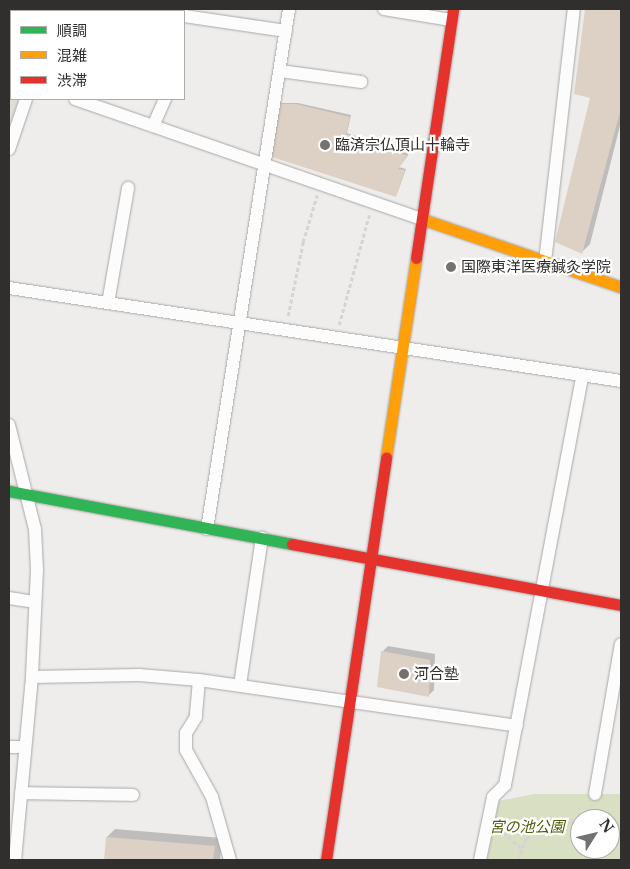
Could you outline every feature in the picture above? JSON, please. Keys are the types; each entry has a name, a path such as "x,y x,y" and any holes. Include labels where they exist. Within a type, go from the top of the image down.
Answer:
{"street":[{"path":"207,529 289,9"},
{"path":"326,860 452,14 384,9"},
{"path":"545,262 574,9"},
{"path":"185,16 286,31"},
{"path":"280,71 361,82"},
{"path":"9,148 26,100"},
{"path":"78,100 265,163 372,203 621,288"},
{"path":"153,126 165,100"},
{"path":"108,303 128,188"},
{"path":"9,288 621,381"},
{"path":"480,860 486,823 493,797 505,785 582,376"},
{"path":"9,425 35,529 37,570 34,602 32,677 21,794 13,823 14,860"},
{"path":"9,491 371,560 621,605"},
{"path":"240,685 262,538"},
{"path":"9,598 34,602"},
{"path":"595,794 621,644"},
{"path":"32,677 139,675 199,680 517,726"},
{"path":"199,680 196,718 186,733 186,750 212,797 230,860"},
{"path":"9,747 25,747"},
{"path":"21,794 133,795"}],"path":[{"path":"285,330 302,242 320,184"},
{"path":"335,338 372,203"},
{"path":"486,823 501,829 521,849"},
{"path":"518,860 526,838 544,825 570,824"}],"shaded area":[{"path":"9,89 10,100 19,100 9,127"}],"green space":[{"name":"宮の池公園","path":"534,794 621,794 621,860 487,860 499,801"}],"building":[{"path":"585,9 621,9 621,108 582,254 555,242 590,98 574,94"},
{"name":"臨済宗仏頂山十輪寺","path":"277,104 296,104 350,117 346,134 408,156 398,169 405,170 396,197 272,157"},
{"name":"河合塾","path":"381,651 430,660 429,697 377,687"},
{"path":"106,837 215,846 213,860 104,860"}],"traffic: fast":[{"path":"9,491 292,544"}],"traffic: slow":[{"path":"422,219 621,287"},
{"path":"386,457 416,258"}],"traffic: jam":[{"path":"416,258 453,9"},
{"path":"326,860 386,457"},
{"path":"292,544 621,605"}],"place":[{"name":"臨済宗仏頂山十輪寺","path":"325,145"},
{"name":"国際東洋医療鍼灸学院","path":"451,267"},
{"name":"河合塾","path":"404,674"}]}
